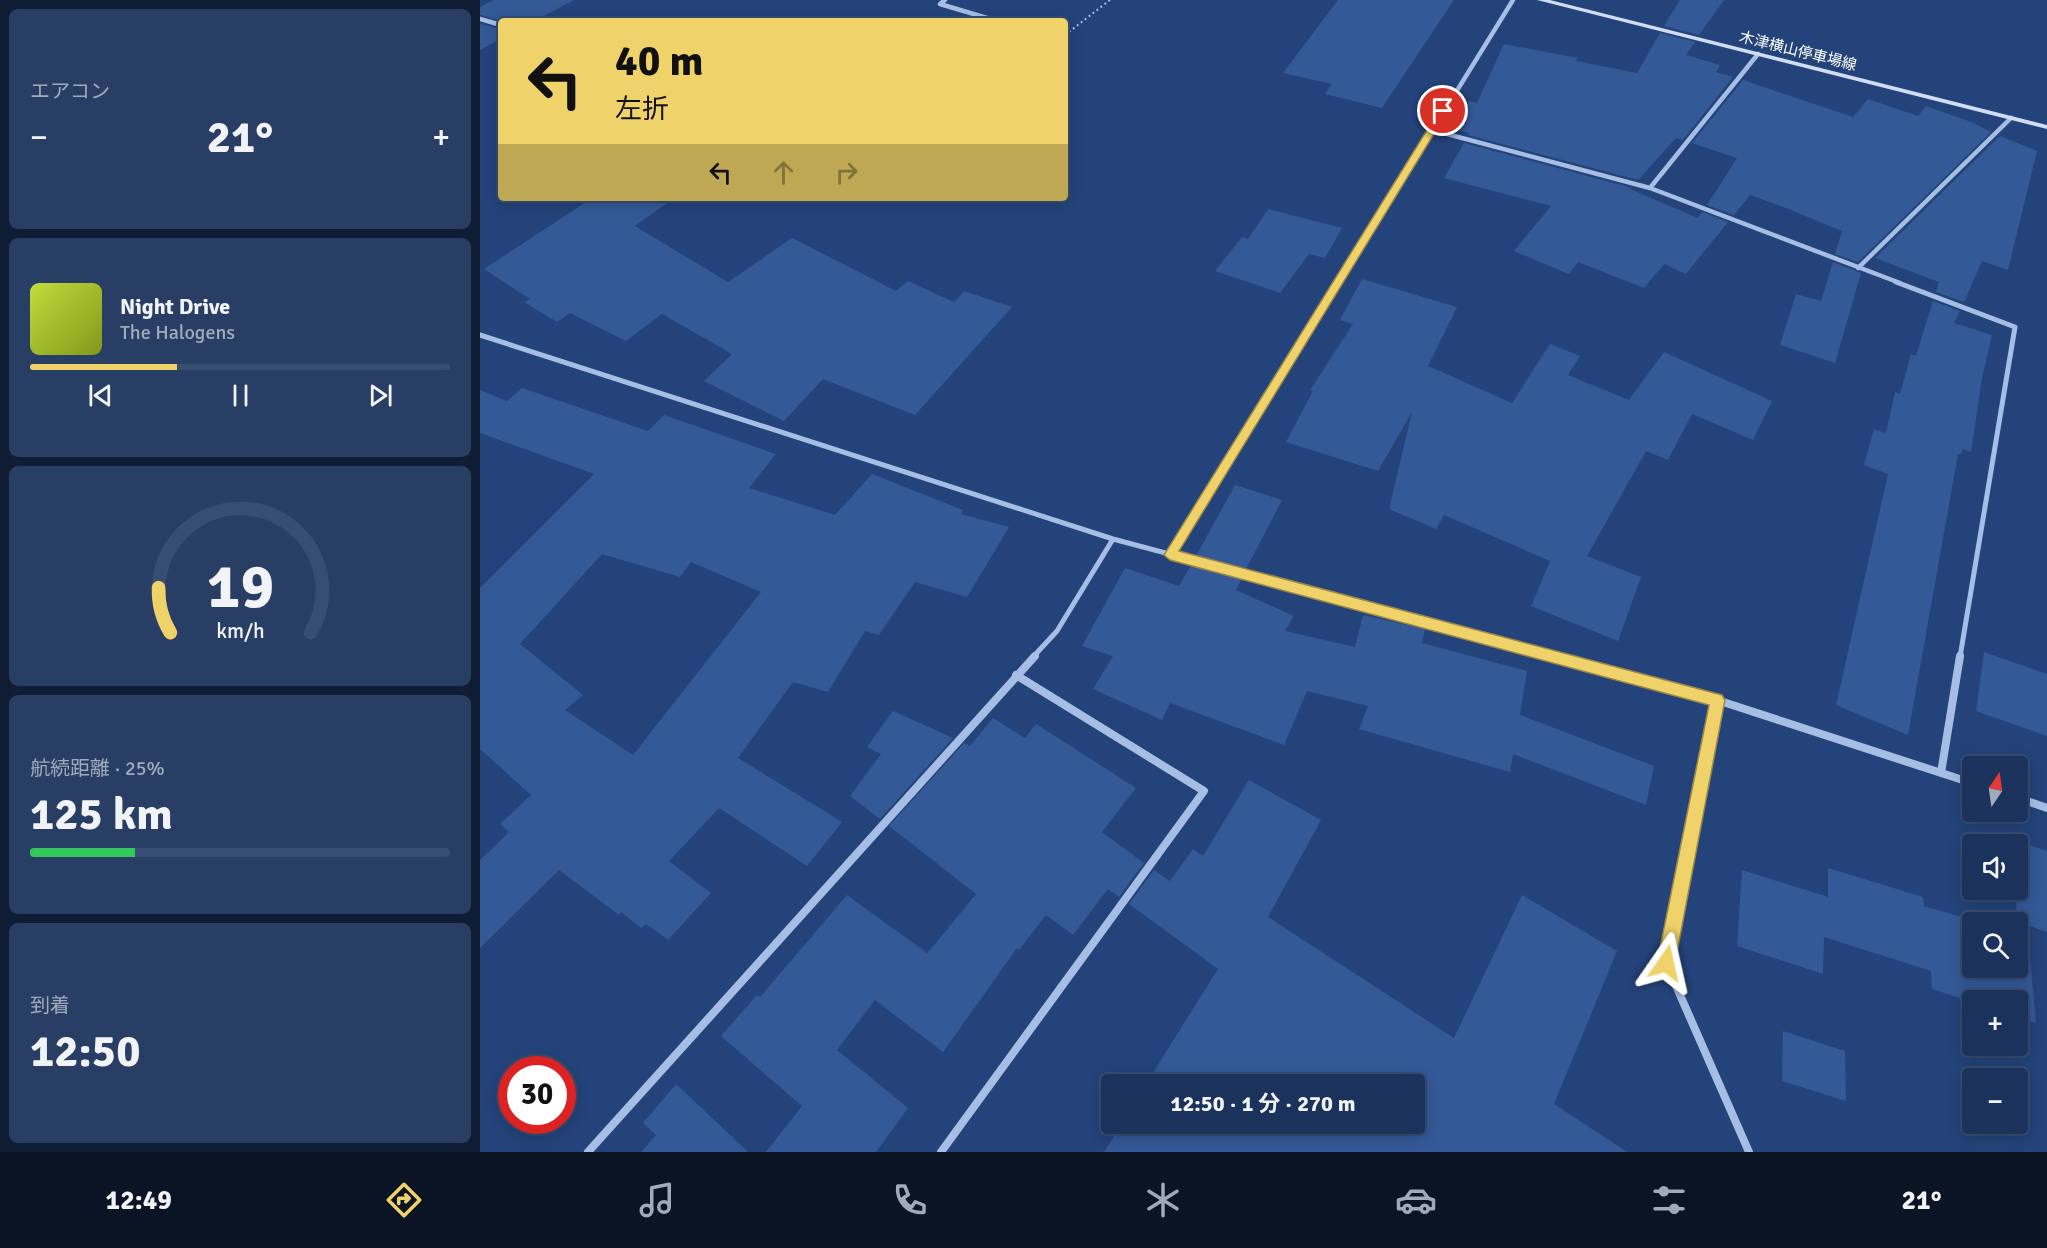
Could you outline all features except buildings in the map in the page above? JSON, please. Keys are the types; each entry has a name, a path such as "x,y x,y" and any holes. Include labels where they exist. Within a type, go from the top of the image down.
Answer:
{"main road":[{"name":"木津横山停車場線","path":"1542,0 2047,127"}],"street":[{"path":"945,0 940,4 987,18"},
{"path":"1170,555 1513,0"},
{"path":"480,19 498,24"},
{"path":"1650,188 1758,54"},
{"path":"1858,268 2011,118"},
{"path":"1432,130 1650,188 2015,327 1941,773"},
{"path":"480,335 1113,539 1717,700 1962,780"},
{"path":"588,1152 1057,631 1113,539"},
{"path":"941,1152 1204,791 1016,675"},
{"path":"1717,700 1666,963 1749,1152"},
{"path":"2028,801 2047,808"}],"path":[{"path":"1068,33 1110,0"}],"route":[{"path":"1443,111 1170,555 1717,700 1666,963"}]}
